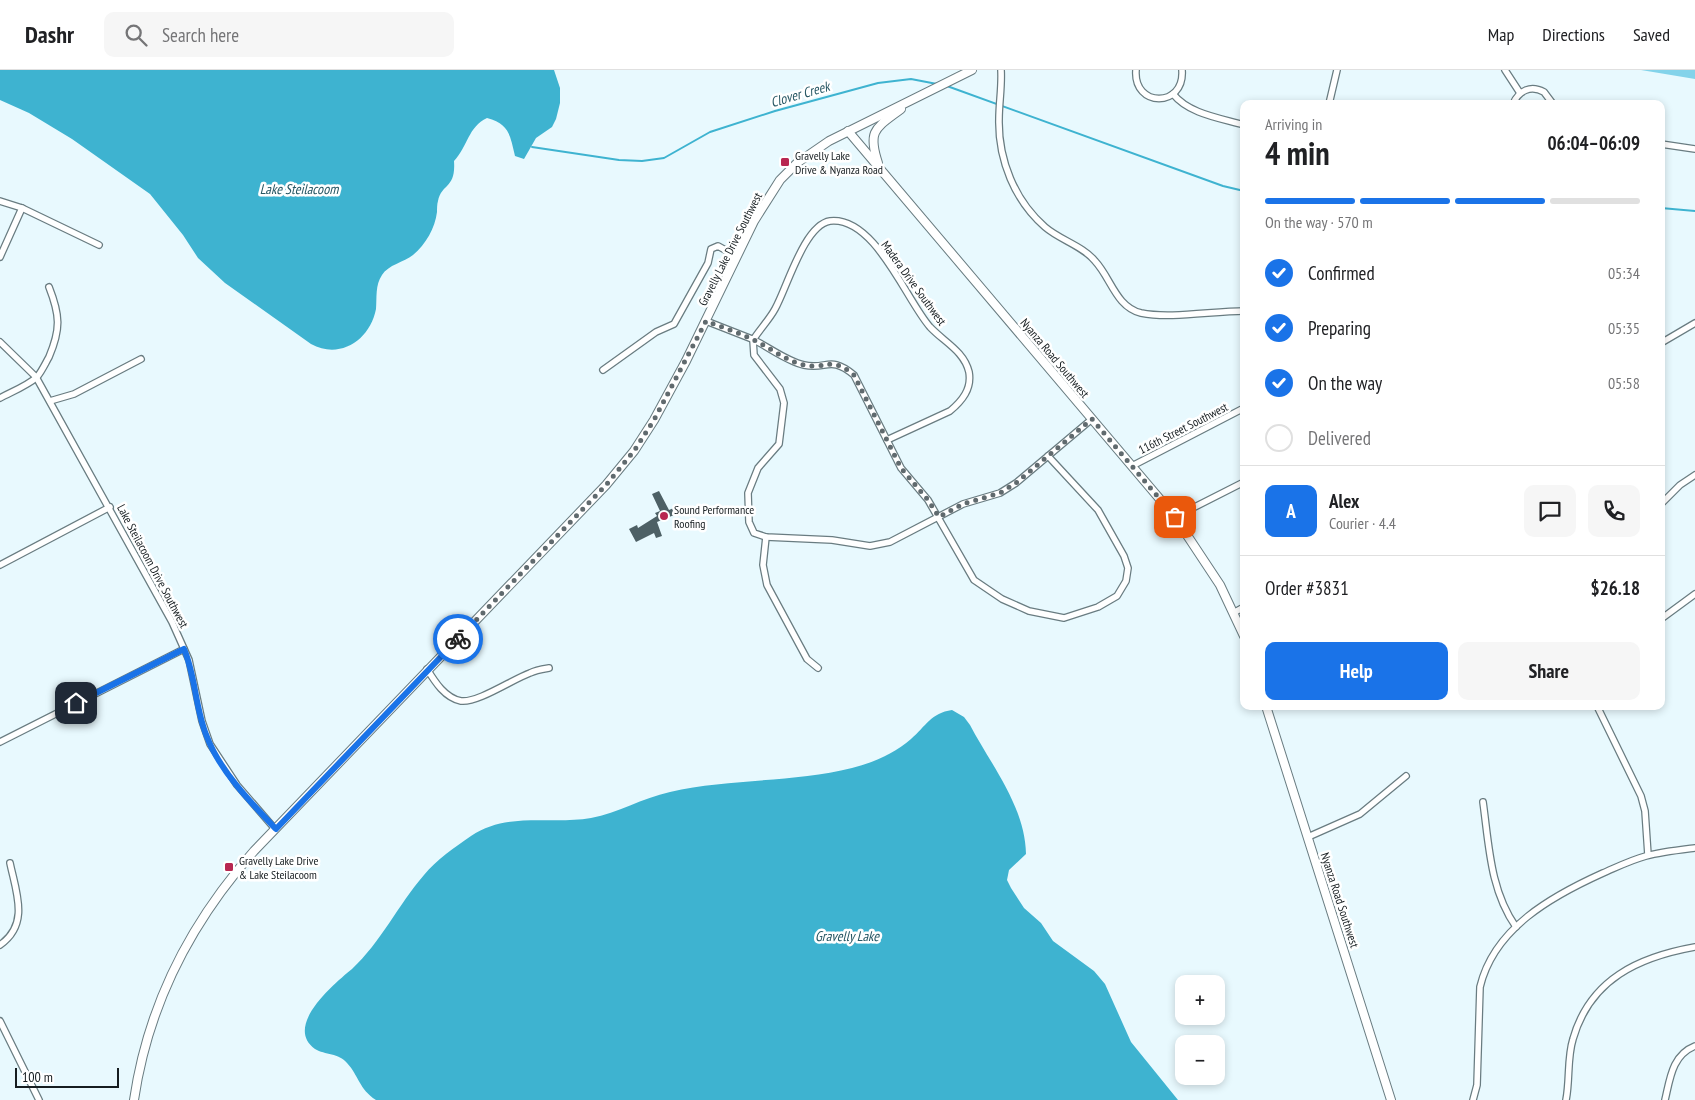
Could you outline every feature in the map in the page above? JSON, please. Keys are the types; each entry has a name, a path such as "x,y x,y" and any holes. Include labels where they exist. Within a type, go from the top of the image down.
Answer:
{"main road":[{"name":"Gravelly Lake Drive Southwest","path":"134,1100 149,1033 165,987 182,951 208,909 232,876 427,669 606,485 634,451 654,420 706,321 758,214 780,180 813,151 848,131 972,70"},
{"path":"880,169 874,150 873,132 880,123 916,97"},
{"name":"Nyanza Road Southwest","path":"848,131 1175,517 1209,566 1240,626"},
{"name":"Nyanza Road Southwest","path":"1267,710 1391,1100"}],"street":[{"path":"1001,70 999,117 1006,164 1025,207 1058,238 1094,259 1120,300 1131,310 1150,314 1240,311"},
{"path":"1136,70 1138,85 1148,96 1163,99 1173,94 1180,85 1182,70"},
{"path":"1330,100 1337,70"},
{"path":"1505,70 1520,93"},
{"path":"1516,100 1520,93 1526,89 1539,89 1549,96 1551,100"},
{"path":"1173,94 1181,103 1192,109 1240,124"},
{"path":"1665,145 1695,149"},
{"path":"0,201 22,208 99,245"},
{"path":"0,258 22,208"},
{"name":"Madera Drive Southwest","path":"753,340 775,309 809,236 820,225 827,222 842,222 853,227 871,242 891,266 924,319 961,356 969,374 967,391 959,404 950,411 887,440"},
{"path":"603,370 656,332 674,324 708,264 711,250 718,246 736,256"},
{"path":"0,398 36,377 44,367 58,331 58,314 49,286"},
{"path":"706,321 753,340 801,364 812,366 833,363 846,367 854,375 904,473 928,500 974,580 1002,599 1029,611 1059,618 1078,615 1107,602 1120,592 1125,584 1128,573 1124,556 1102,516 1048,456"},
{"path":"1665,341 1695,323"},
{"path":"753,340 754,355 780,389 784,404 779,444 758,468 748,493 751,529 758,535 766,537 881,545 963,504 1000,493 1092,419"},
{"name":"Lake Steilacoom Drive Southwest","path":"0,342 36,377 62,426 110,507 189,660 202,721 210,744 237,785 276,829"},
{"path":"50,401 74,394 141,359"},
{"name":"116th Street Southwest","path":"1132,466 1240,410"},
{"path":"1665,500 1680,485 1695,475"},
{"path":"1175,517 1240,484"},
{"path":"0,565 110,507"},
{"path":"766,537 763,565 767,585 807,659 818,668"},
{"path":"1665,616 1695,594"},
{"path":"1234,612 1240,609"},
{"path":"0,742 184,649"},
{"path":"427,669 445,692 462,701 476,698 531,672 549,668"},
{"path":"1599,710 1641,796 1645,812 1648,855"},
{"path":"1308,837 1360,814 1406,776"},
{"path":"1483,802 1492,873 1504,908 1516,927"},
{"path":"1474,1100 1477,1085 1478,999 1483,973 1496,950 1516,927 1562,893 1631,861 1648,855 1695,848"},
{"path":"0,944 13,933 19,920 10,862"},
{"path":"1566,1100 1573,1038 1586,1010 1598,992 1614,976 1642,961 1670,952 1695,947"},
{"path":"0,1021 39,1100"},
{"path":"1665,1100 1674,1064 1681,1055 1695,1046"}],"shaded area":[{"path":"1641,70 1695,70 1695,79"}],"water":[{"name":"Lake Steilacoom","path":"0,70 554,70 560,88 560,103 552,127 536,138 524,159 515,156 512,142 505,127 487,118 476,126 454,161 453,177 440,195 434,224 426,241 413,255 392,266 382,275 377,287 376,309 373,320 367,330 352,344 333,350 311,344 225,283 198,258 183,235 150,194 72,139 29,113 0,100"},
{"name":"Gravelly Lake","path":"952,710 964,717 970,725 1006,786 1020,819 1026,854 1009,870 1007,880 1011,888 1024,908 1041,923 1053,941 1094,971 1105,984 1131,1042 1178,1100 376,1100 366,1091 344,1060 315,1049 307,1040 305,1029 308,1017 324,994 352,969 372,947 434,864 471,836 485,828 514,821 591,818 611,813 670,792 715,784 830,773 852,768 891,753 911,739 934,717"}],"building":[{"name":"Sound Performance Roofing","path":"659,491 669,510 676,507 679,513 657,522 662,536 656,538 654,533 636,542 629,529 637,525 638,528 657,516 655,513 660,511 652,494"}],"waterway":[{"name":"Clover Creek","path":"532,147 619,160 642,161 664,158 710,132 775,111 878,83 911,79 937,84"},
{"name":"Clover Creek","path":"947,86 1223,186 1240,190"},
{"name":"Clover Creek","path":"1665,208 1695,211"}],"way so far":[{"path":"458,639 606,485 634,451 654,420 706,321 753,340 806,366 833,363 846,367 860,385 904,473 928,500 939,517 963,504 991,497 1016,483 1092,419 1175,517"}],"place":[{"name":"Gravelly Lake Drive & Nyanza Road","path":"785,162"},
{"name":"Sound Performance Roofing","path":"664,516"},
{"name":"Gravelly Lake Drive & Lake Steilacoom","path":"229,867"}],"route":[{"path":"76,703 184,649 189,660 202,721 210,744 237,785 276,829 458,639"}]}
